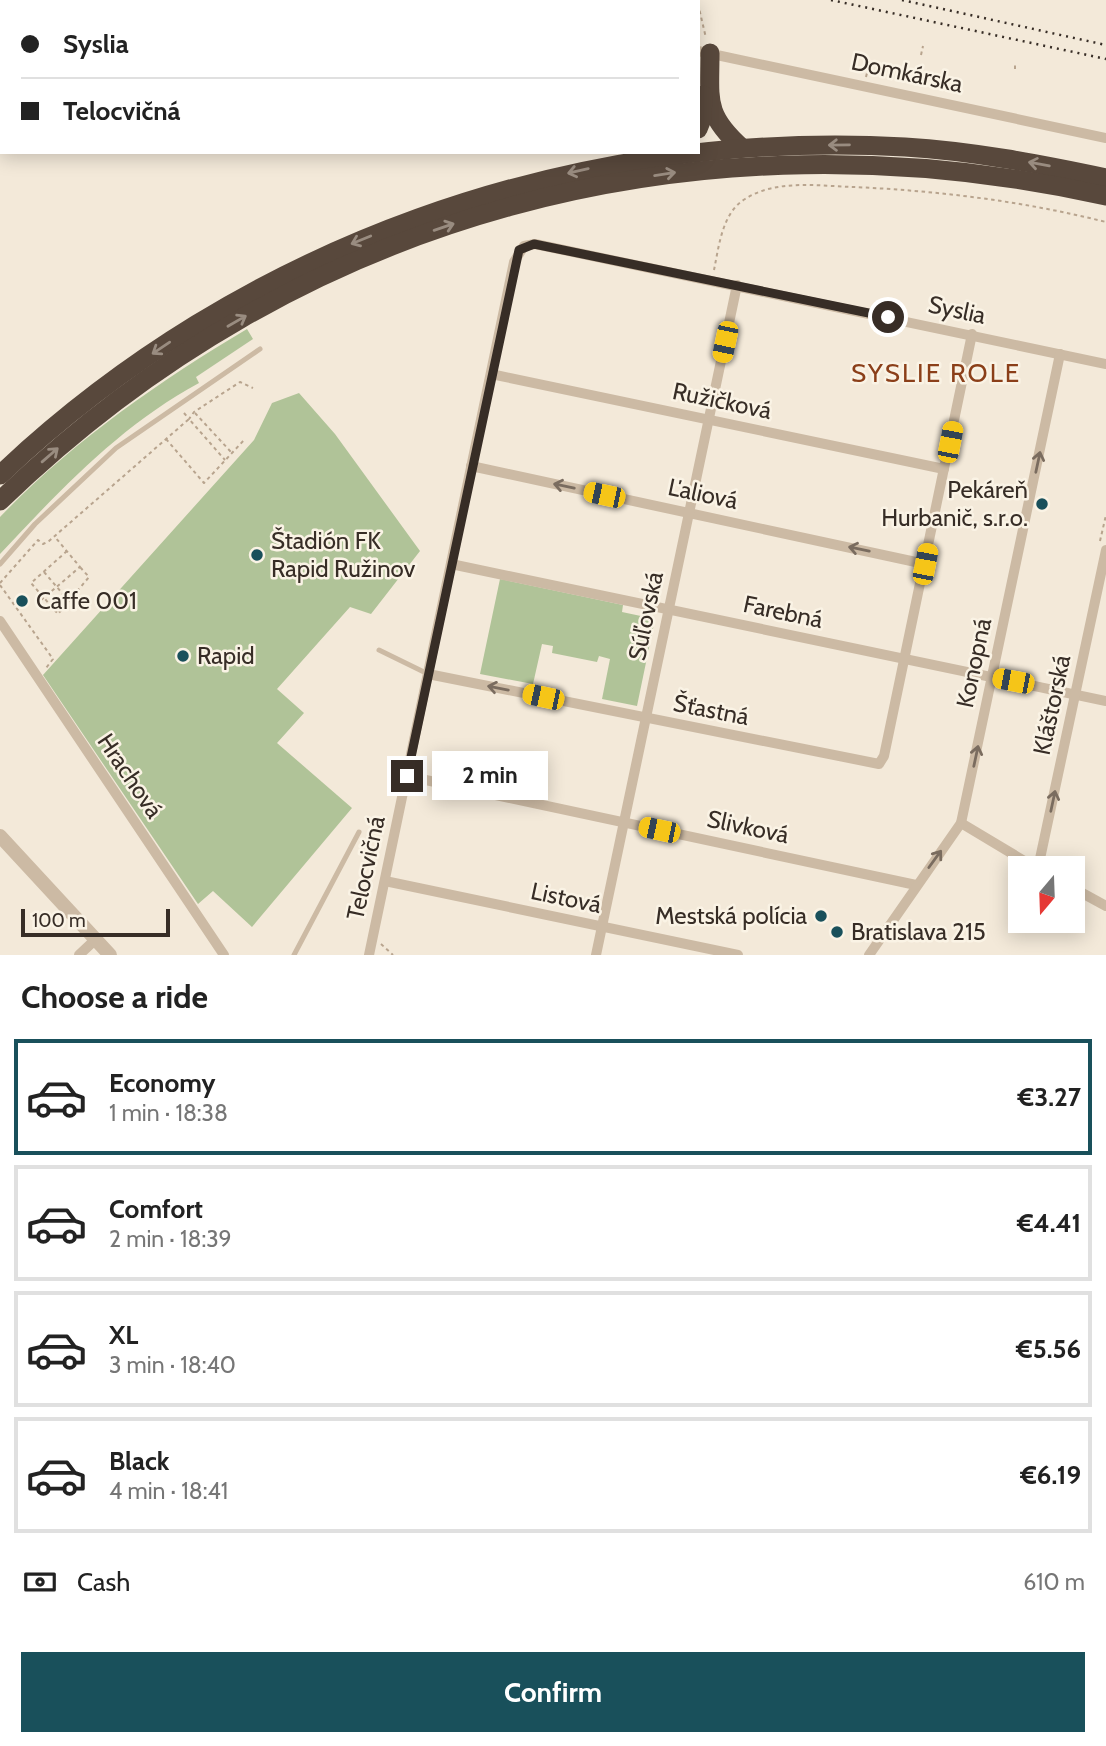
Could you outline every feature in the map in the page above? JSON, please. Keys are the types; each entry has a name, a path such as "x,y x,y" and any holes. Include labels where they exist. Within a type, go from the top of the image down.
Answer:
{"highway":[{"path":"700,120 705,52"},
{"path":"705,52 710,104 714,117 742,148"},
{"path":"700,152 851,145 907,147 1007,159 1106,178"},
{"path":"0,475 61,420 167,343 237,301 340,248 483,196 582,170 675,154"},
{"path":"0,501 74,434 120,398 233,323 286,293 396,244 535,200 677,172 797,163 946,168 1005,176 1106,196"}],"street":[{"name":"Domkárska","path":"705,52 1106,138"},
{"name":"Syslia","path":"516,256 524,246 534,244 1106,364"},
{"name":"Telocvičná","path":"370,955 516,256"},
{"name":"Súľovská","path":"596,955 624,822 641,717 669,610 737,285"},
{"path":"905,659 972,334"},
{"name":"Konopná","path":"869,955 961,823 1060,354"},
{"name":"Ružičková","path":"491,374 944,469"},
{"name":"Ľaliová","path":"471,466 925,564"},
{"name":"Kláštorská","path":"1040,856 1075,694 1103,545"},
{"name":"Farebná","path":"451,564 1106,701"},
{"name":"Hrachová","path":"0,621 224,955"},
{"name":"Šťastná","path":"428,674 879,764 884,757 905,659"},
{"name":"Slivková","path":"407,776 916,885"},
{"path":"961,823 1017,856"},
{"path":"0,836 110,955"},
{"name":"Listová","path":"385,881 738,955"},
{"path":"1085,895 1106,906"},
{"path":"79,955 96,939"}],"lane":[{"path":"0,564 35,524 116,447 260,349"},
{"path":"379,650 428,674"},
{"path":"294,955 359,832"}],"path":[{"path":"700,21 705,52"},
{"path":"921,55 923,46"},
{"path":"866,80 870,61"},
{"path":"711,280 721,235 734,207 745,198 775,186 922,190 973,196 1106,222"},
{"path":"39,677 53,659 0,584 38,540 43,544 54,536 189,419 194,411 240,383 253,388"},
{"path":"194,411 232,453"},
{"path":"189,419 225,460"},
{"path":"165,439 204,483 245,439"},
{"path":"1103,545 1106,515"},
{"path":"54,536 67,551 80,567 89,577 58,614 31,583 67,551"},
{"path":"43,599 80,567"},
{"path":"44,572 69,601"},
{"path":"23,616 27,613"},
{"path":"380,943 393,955"}],"green space":[{"path":"247,329 253,339 196,377 199,383 143,418 93,460 0,554 0,517 56,463 149,392"},
{"name":"Rapid","path":"299,393 335,434 420,551 371,614 350,607 277,689 304,713 277,743 352,808 252,927 213,891 198,904 43,675 254,440 272,403"},
{"path":"500,579 623,605 622,612 655,619 637,706 602,699 610,659 599,656 597,662 552,653 553,646 542,644 533,684 480,674"}],"railway":[{"path":"831,0 1106,59"},
{"path":"902,0 1106,45"}],"place":[{"name":"Pekáreň Hurbanič, s.r.o.","path":"1042,504"},
{"name":"Štadión FK Rapid Ružinov","path":"257,555"},
{"name":"Caffe 001","path":"22,601"},
{"name":"Rapid","path":"183,656"},
{"name":"Mestská polícia","path":"821,916"},
{"name":"Bratislava 215","path":"837,932"}],"district":[{"name":"SYSLIE ROLE","path":"936,373"}],"route":[{"path":"407,776 514,262 519,250 534,244 888,317"}]}
